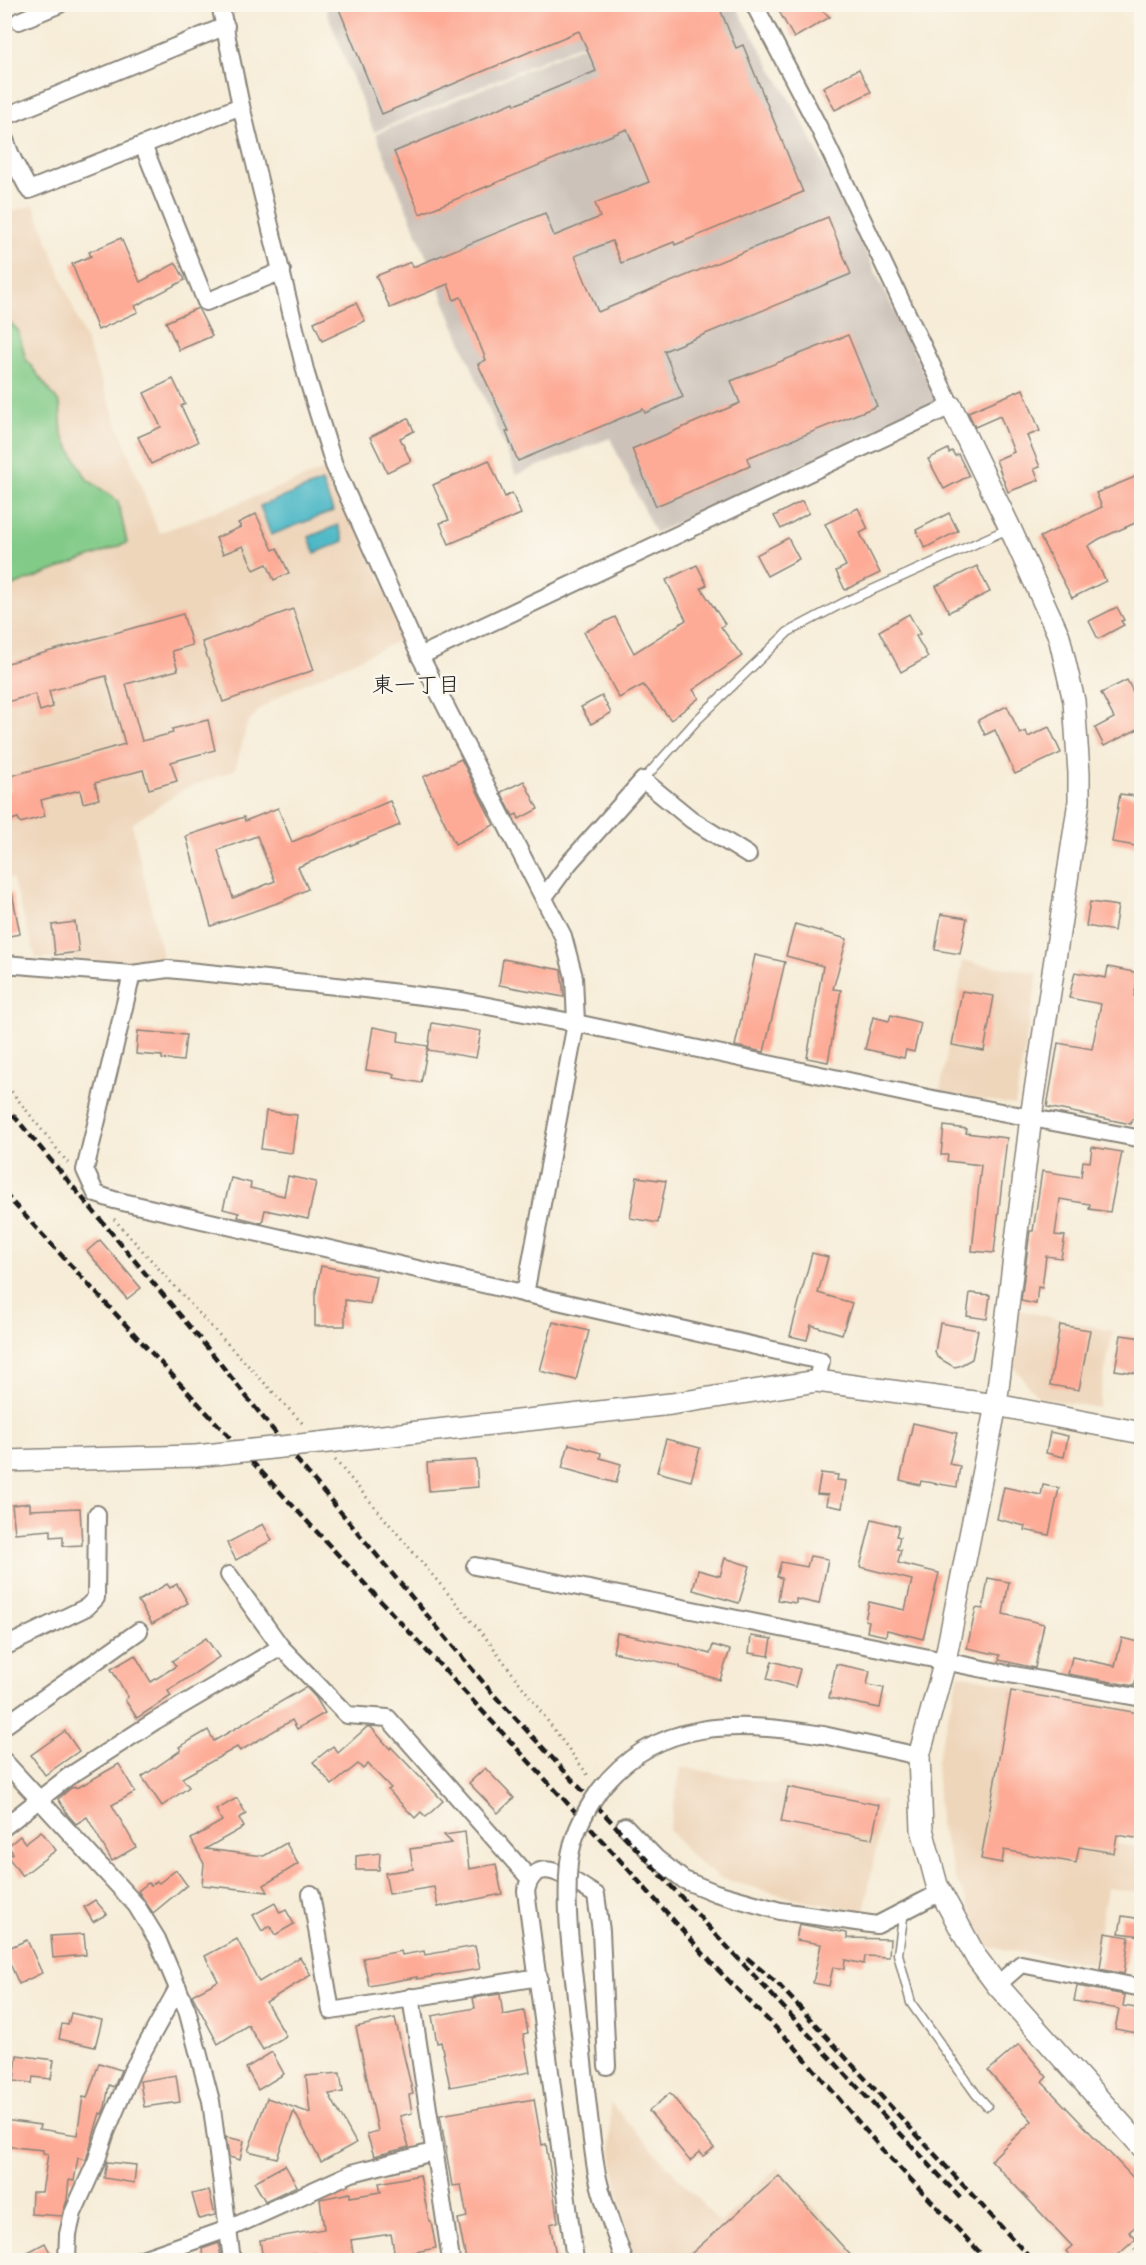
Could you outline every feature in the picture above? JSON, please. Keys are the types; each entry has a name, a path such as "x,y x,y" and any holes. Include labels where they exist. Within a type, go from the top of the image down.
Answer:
{"street":[{"path":"19,21 60,4"},
{"path":"220,4 241,106 306,374 334,465 420,656 563,936 574,977 576,1023 525,1294"},
{"path":"754,4 818,126 1010,528 1059,636 1074,701 1079,761 1079,801 1031,1117 996,1405 945,1661 919,1756 922,1828 937,1885 976,1958 996,1985 1142,2147"},
{"path":"4,117 226,26"},
{"path":"4,137 8,159 29,190 241,106"},
{"path":"143,145 206,302 282,271"},
{"path":"420,656 951,406"},
{"path":"544,897 569,863 643,780 692,820 748,855"},
{"path":"4,964 132,974 168,969 366,988 462,1001 933,1099 1142,1139"},
{"path":"132,974 85,1170 96,1194 114,1200 821,1361 818,1381"},
{"path":"4,1461 196,1456 670,1404 818,1381 996,1405 1142,1433"},
{"path":"4,1647 87,1606 96,1598 97,1514"},
{"path":"475,1566 945,1661 1142,1698"},
{"path":"229,1575 282,1647 346,1715 388,1718 529,1878"},
{"path":"4,1726 139,1631"},
{"path":"4,1827 68,1777 155,1721 282,1647"},
{"path":"624,2260 596,2172 569,1936 569,1860 586,1812 611,1775 651,1745 678,1734 712,1728 778,1727 919,1756"},
{"path":"4,1761 136,1905 157,1939 187,2010 211,2102 232,2260"},
{"path":"626,1826 656,1858 684,1880 716,1893 780,1911 877,1925 941,1892"},
{"path":"575,2260 526,1891 529,1878 539,1870 550,1869 596,1895 601,1931 607,2066"},
{"path":"311,1894 331,2011 539,1977"},
{"path":"996,1985 1021,1964 1142,1988"},
{"path":"67,2260 68,2234 73,2213 96,2162 106,2132 132,2072 178,1988"},
{"path":"411,1997 451,2260"},
{"path":"139,2260 228,2229 352,2173 433,2152"}],"lane":[{"path":"643,780 697,720 788,632 843,603 1010,528"},
{"path":"904,1911 898,1954 911,2002 976,2094 987,2106"}],"path":[{"path":"1130,2244 1142,2257"}],"shaded area":[{"path":"224,4 258,5 226,17"},
{"path":"324,5 672,5 374,132"},
{"path":"678,5 735,5 807,130 938,402 655,533 610,438 516,475 376,134"},
{"path":"34,205 159,533 330,468 407,637 286,692 260,709 247,725 235,770 182,790 132,824 164,964 36,958 12,878 5,879 4,214"},
{"path":"963,961 1038,973 1015,1105 940,1092"},
{"path":"1014,1309 1113,1331 1098,1408 1038,1397 1006,1358"},
{"path":"959,1674 1141,1711 1117,1844 1141,1848 1141,1893 1107,1888 1094,1964 988,1947 955,1877 940,1825 936,1764"},
{"path":"681,1767 778,1785 779,1782 885,1801 864,1912 800,1900 720,1878 693,1858 669,1830"},
{"path":"610,2103 720,2223 778,2167 859,2258 857,2260 634,2260 617,2187 611,2146"}],"green space":[{"path":"5,318 18,330 26,359 60,404 62,434 87,479 118,501 127,543 5,589"}],"water":[{"path":"322,482 333,511 271,535 260,506"},
{"path":"338,525 344,541 315,553 309,537"}],"building":[{"path":"337,4 718,4 736,48 743,45 803,192 675,245 674,242 621,263 612,241 575,256 598,312 828,217 851,274 664,351 683,397 645,413 643,409 518,461 506,432 509,431 478,364 486,360 461,297 454,300 448,284 390,308 376,276 411,262 413,267 545,213 554,236 600,217 595,203 649,182 627,129 420,214 394,152 596,71 579,31 382,114"},
{"path":"775,4 813,4 830,17 794,38"},
{"path":"859,69 871,92 835,110 823,87"},
{"path":"121,238 140,282 176,263 185,280 135,306 138,312 98,330 72,264 91,256 89,252"},
{"path":"356,303 365,321 322,341 314,322"},
{"path":"198,308 212,336 179,350 166,322"},
{"path":"848,335 877,406 747,458 750,466 656,506 632,449 740,403 731,381"},
{"path":"173,379 185,404 181,406 198,442 151,464 138,437 161,427 144,393"},
{"path":"1023,389 1040,431 1027,436 1040,467 1034,469 1039,480 1008,492 996,460 1014,452 1000,416 975,427 968,412"},
{"path":"408,418 414,431 400,438 411,461 387,472 370,437"},
{"path":"948,449 949,453 952,451 955,456 958,454 969,476 944,489 928,459"},
{"path":"489,460 505,497 512,493 521,514 449,544 440,523 449,520 433,485"},
{"path":"1142,474 1142,520 1088,546 1106,581 1072,598 1040,537 1102,507 1096,493"},
{"path":"802,501 809,513 781,529 774,516"},
{"path":"858,508 868,529 860,533 880,573 845,590 836,571 846,566 825,524"},
{"path":"949,513 958,531 925,548 916,530"},
{"path":"256,514 273,550 277,548 289,573 274,580 267,564 254,570 243,546 223,554 216,538 241,527 238,523"},
{"path":"788,538 799,559 767,576 756,555"},
{"path":"697,565 707,585 701,588 725,624 721,627 742,656 693,690 699,698 671,720 643,685 619,698 584,632 615,617 634,653 686,620 666,580"},
{"path":"977,566 990,592 949,612 936,586"},
{"path":"1117,607 1124,620 1121,621 1124,625 1098,639 1089,621"},
{"path":"293,609 314,670 223,702 202,642"},
{"path":"183,614 192,645 172,651 178,670 126,684 142,741 173,733 172,729 208,720 215,750 171,762 177,781 149,789 143,770 95,783 99,799 83,803 80,790 41,800 45,816 20,823 18,818 4,822 4,792 11,790 7,777 125,744 106,676 49,691 53,707 40,711 35,694 4,703 4,664"},
{"path":"909,614 920,634 916,636 928,657 901,672 879,631"},
{"path":"1127,680 1142,709 1142,727 1104,746 1095,728 1114,718 1101,693"},
{"path":"602,696 611,713 591,724 581,707"},
{"path":"1007,706 1020,734 1026,731 1028,737 1049,727 1061,753 1015,774 995,730 985,735 978,720"},
{"path":"461,759 494,825 455,844 423,777"},
{"path":"524,781 538,809 519,819 517,814 513,816 501,792"},
{"path":"1120,794 1142,797 1142,847 1112,842"},
{"path":"390,801 400,825 298,867 308,889 283,901 211,926 186,836 244,817 245,821 278,808 292,842","holes":["257,836 275,881 233,898 218,850"]},
{"path":"12,893 20,934 4,937 4,894"},
{"path":"1090,902 1118,906 1114,931 1086,926"},
{"path":"941,914 967,918 960,954 935,950"},
{"path":"75,922 79,952 55,955 52,925"},
{"path":"795,924 847,939 833,989 841,990 828,1062 807,1058 823,966 786,956"},
{"path":"755,955 785,962 764,1052 735,1046"},
{"path":"503,959 561,970 564,997 499,985"},
{"path":"1108,967 1139,973 1134,996 1142,997 1142,1121 1132,1119 1131,1124 1047,1107 1058,1043 1092,1049 1101,1004 1069,998 1075,972 1106,978"},
{"path":"962,991 994,996 984,1051 952,1045"},
{"path":"891,1015 921,1023 914,1052 906,1050 904,1058 865,1049 873,1017 889,1021"},
{"path":"432,1023 481,1031 476,1058 428,1050"},
{"path":"373,1027 399,1032 398,1041 428,1046 421,1083 394,1078 395,1074 366,1070"},
{"path":"138,1031 186,1035 183,1061 162,1059 162,1056 136,1054"},
{"path":"266,1111 297,1115 292,1153 261,1149"},
{"path":"944,1126 967,1129 966,1133 1007,1138 994,1253 972,1251 981,1165 947,1161 948,1155 941,1155"},
{"path":"1092,1147 1122,1152 1110,1212 1089,1209 1090,1204 1060,1199 1055,1235 1065,1236 1061,1258 1046,1256 1042,1288 1038,1287 1036,1304 1021,1301 1030,1231 1033,1231 1042,1171 1081,1177 1083,1161 1090,1162"},
{"path":"288,1176 316,1182 308,1219 265,1210 262,1223 238,1217 239,1213 223,1209 231,1178 251,1183 250,1188 284,1196"},
{"path":"637,1177 666,1181 658,1223 630,1218"},
{"path":"100,1240 141,1288 127,1299 87,1251"},
{"path":"812,1253 828,1257 818,1293 852,1303 842,1334 811,1325 807,1340 790,1336"},
{"path":"321,1266 376,1276 370,1304 345,1300 345,1326 315,1326 315,1296"},
{"path":"970,1293 990,1295 987,1319 967,1316"},
{"path":"553,1322 589,1331 576,1380 540,1371"},
{"path":"940,1323 978,1330 972,1359 954,1367 937,1357 935,1352"},
{"path":"1060,1325 1090,1330 1079,1390 1050,1385"},
{"path":"1121,1335 1142,1338 1142,1374 1115,1370"},
{"path":"913,1423 957,1433 949,1464 960,1466 957,1487 921,1481 920,1485 900,1480"},
{"path":"1050,1432 1068,1436 1064,1457 1046,1453"},
{"path":"666,1439 700,1448 691,1481 657,1472"},
{"path":"569,1444 601,1453 600,1458 621,1464 616,1483 562,1468"},
{"path":"476,1460 478,1487 429,1491 427,1463"},
{"path":"821,1473 838,1475 837,1480 846,1481 842,1508 826,1505 828,1495 817,1494"},
{"path":"1043,1485 1059,1488 1049,1535 1024,1530 1025,1526 997,1519 1004,1487 1041,1495"},
{"path":"30,1503 30,1510 80,1508 82,1545 63,1546 63,1536 51,1537 51,1530 15,1533 12,1505"},
{"path":"872,1519 899,1526 896,1536 900,1537 897,1549 901,1550 898,1563 939,1573 923,1639 887,1630 886,1636 867,1632 869,1621 865,1620 869,1602 905,1610 912,1580 860,1567"},
{"path":"263,1524 272,1540 236,1560 227,1543"},
{"path":"810,1556 828,1559 819,1604 796,1599 796,1603 778,1600 782,1578 777,1577 781,1562 807,1567"},
{"path":"725,1558 750,1566 739,1603 693,1590 698,1570 720,1576"},
{"path":"988,1578 1009,1582 1003,1614 1044,1624 1035,1668 999,1660 1000,1655 967,1648 976,1608 983,1609"},
{"path":"167,1584 170,1588 177,1584 188,1603 152,1624 138,1601"},
{"path":"617,1633 710,1654 713,1645 730,1650 720,1680 680,1668 680,1666 613,1652"},
{"path":"751,1636 772,1639 769,1656 749,1653"},
{"path":"206,1638 219,1657 168,1691 171,1696 137,1718 125,1700 128,1697 111,1669 135,1655 151,1682 176,1666 172,1661"},
{"path":"1122,1638 1142,1643 1142,1657 1134,1686 1068,1674 1072,1657 1115,1666"},
{"path":"772,1661 800,1669 795,1687 767,1679"},
{"path":"836,1664 870,1671 867,1685 884,1688 880,1708 829,1698"},
{"path":"306,1687 325,1713 297,1729 292,1720 240,1751 237,1747 182,1778 189,1787 162,1806 142,1777 181,1750 179,1747 208,1730 214,1741"},
{"path":"1011,1691 1139,1713 1137,1727 1142,1727 1142,1839 1117,1835 1114,1853 1079,1847 1076,1863 1004,1850 1002,1863 981,1859"},
{"path":"367,1727 371,1727 443,1801 426,1817 421,1812 415,1818 388,1790 391,1788 368,1764 363,1769 358,1764 332,1785 313,1762 333,1746 338,1753"},
{"path":"65,1731 79,1751 45,1775 31,1755"},
{"path":"119,1764 135,1792 112,1805 136,1847 112,1861 87,1817 76,1824 58,1799 71,1788 79,1787"},
{"path":"485,1768 514,1798 498,1813 469,1783"},
{"path":"788,1787 879,1805 872,1839 781,1822"},
{"path":"237,1798 246,1814 239,1818 244,1827 205,1849 264,1856 286,1843 298,1864 264,1885 268,1892 202,1885 204,1864 191,1839 222,1821 216,1810"},
{"path":"41,1831 56,1850 22,1876 8,1857 13,1853 8,1846 20,1836 25,1843"},
{"path":"465,1832 469,1869 496,1864 502,1894 438,1907 434,1887 389,1894 385,1873 413,1869 410,1849 452,1843 444,1835"},
{"path":"380,1853 379,1870 356,1870 356,1856"},
{"path":"176,1870 187,1885 153,1913 138,1891 148,1883 151,1886 157,1881 159,1883"},
{"path":"95,1900 107,1914 93,1922 84,1907"},
{"path":"275,1903 280,1913 286,1910 294,1924 275,1935 270,1926 262,1931 253,1915"},
{"path":"1122,1916 1142,1919 1142,1936 1119,1933"},
{"path":"799,1924 847,1933 847,1938 890,1939 889,1957 865,1956 864,1964 845,1960 844,1969 833,1967 829,1986 813,1983 821,1944 796,1940"},
{"path":"1105,1933 1129,1937 1124,1974 1100,1969"},
{"path":"84,1934 86,1955 53,1958 51,1936"},
{"path":"237,1939 259,1982 300,1957 311,1975 266,2002 286,2036 263,2050 248,2025 218,2044 192,1995 218,1981 205,1956"},
{"path":"27,1940 42,1973 19,1984 4,1950"},
{"path":"475,1946 480,1969 369,1986 363,1958 401,1951 402,1955 424,1951 425,1955"},
{"path":"1077,1986 1125,1995 1123,2006 1142,2009 1142,2034 1115,2029 1119,2009 1074,2001"},
{"path":"500,1994 503,2015 524,2011 528,2033 523,2034 530,2072 450,2087 441,2042 437,2043 432,2016 475,2008 473,1998"},
{"path":"71,2013 102,2020 95,2047 59,2039 62,2024 68,2025"},
{"path":"395,2018 413,2094 409,2095 412,2113 400,2116 409,2147 374,2156 367,2134 378,2131 356,2027"},
{"path":"1019,2044 1047,2077 1042,2082 1142,2187 1142,2221 1129,2232 1136,2239 1112,2260 1074,2260 1066,2251 1072,2246 991,2160 1032,2121 988,2071"},
{"path":"272,2052 284,2074 258,2090 246,2068"},
{"path":"17,2055 54,2060 51,2079 33,2077 32,2083 14,2081"},
{"path":"99,2063 121,2070 114,2087 109,2085 105,2107 102,2114 100,2113 86,2160 78,2158 74,2181 69,2180 67,2200 62,2216 31,2214 32,2192 42,2192 48,2154 43,2153 43,2150 4,2146 4,2120 40,2125 39,2129 77,2135 83,2097 87,2098"},
{"path":"340,2073 343,2092 329,2094 356,2143 321,2162 294,2111 277,2158 248,2151 267,2098 310,2113 306,2076"},
{"path":"176,2075 180,2102 144,2107 140,2081"},
{"path":"670,2093 714,2148 703,2156 700,2152 690,2161 649,2111"},
{"path":"534,2099 542,2145 546,2144 558,2222 550,2224 557,2260 466,2260 458,2219 467,2217 461,2185 452,2186 440,2115"},
{"path":"226,2137 244,2141 240,2160 229,2157"},
{"path":"107,2162 136,2165 134,2183 104,2178"},
{"path":"285,2165 297,2186 265,2201 254,2182"},
{"path":"420,2175 436,2248 395,2256 391,2234 351,2240 354,2260 316,2260 315,2253 263,2260 260,2240 324,2229 320,2199 350,2193 350,2197 381,2192 379,2183"},
{"path":"779,2176 855,2260 684,2260"},
{"path":"209,2190 215,2215 199,2219 192,2194"},
{"path":"45,2243 54,2260 13,2260"},
{"path":"219,2243 221,2260 203,2260 202,2249"}],"railway":[{"path":"4,1104 493,1694 963,2201"},
{"path":"4,1193 618,1858 718,1970 795,2047 879,2146 987,2260"},
{"path":"747,1958 778,1984 1032,2260"}],"district":[{"name":"東一丁目","path":"416,684"}]}
